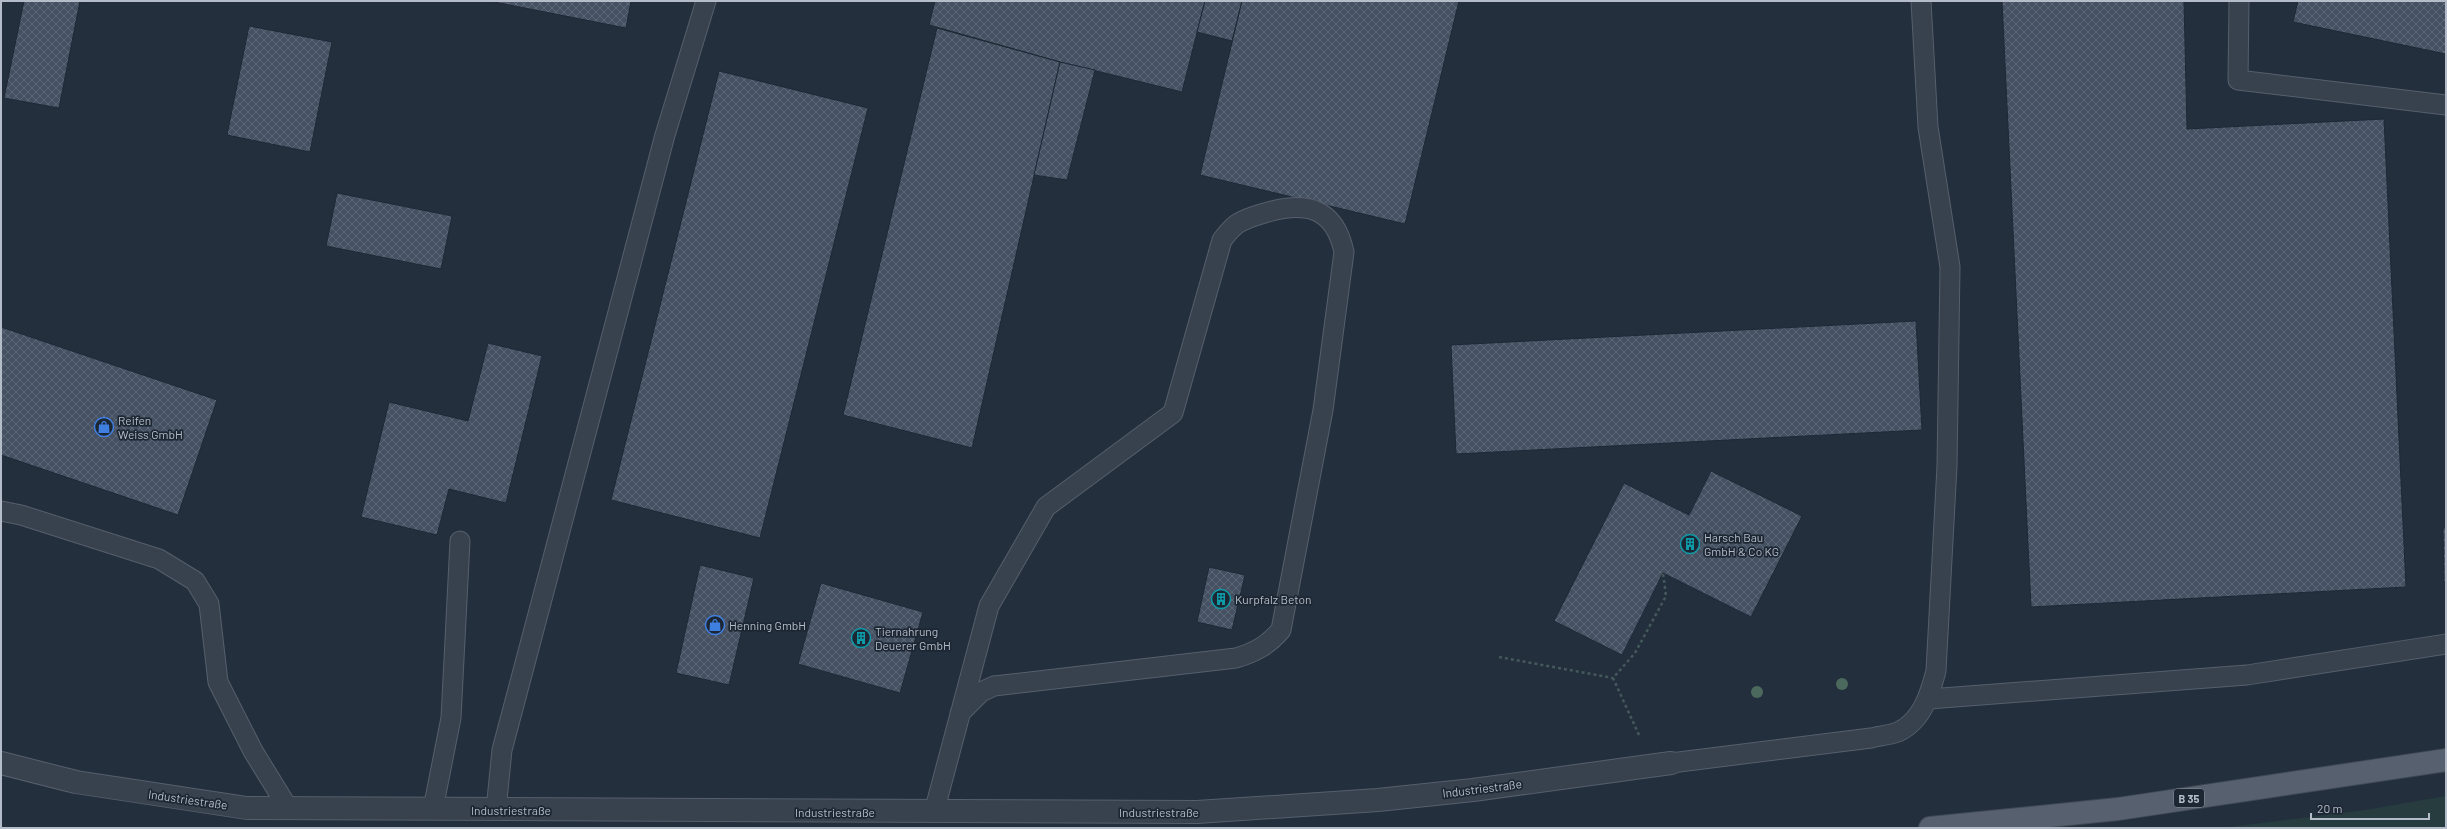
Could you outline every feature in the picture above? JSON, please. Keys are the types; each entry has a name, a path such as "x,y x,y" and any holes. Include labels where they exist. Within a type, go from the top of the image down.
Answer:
{"main road":[{"name":"B 35","path":"1930,828 2118,809 2446,760"}],"street":[{"name":"Industriestraße","path":"1,763 76,782 247,808 934,812 1197,812 1378,800 1473,790 1662,764"}],"lane":[{"path":"496,810 502,750 665,135 706,1"},
{"path":"1662,764 1871,738 1899,732 1918,716 1929,699 1936,671 1947,466 1950,268 1928,127 1921,1"},
{"path":"2239,1 2238,80 2446,105"},
{"path":"934,812 960,713 989,606 1046,507 1173,413 1222,240 1236,224 1259,215 1301,206 1318,210 1340,235 1344,252 1323,410 1281,630 1256,652 1236,658 994,686 982,692 960,713"},
{"path":"1,511 21,515 159,559 195,581 209,604 218,682 253,751 288,808"},
{"path":"433,809 451,718 460,541"},
{"path":"1929,699 2247,675 2446,644"}],"path":[{"path":"1612,678 1635,653 1666,596 1663,573"},
{"path":"1499,657 1612,678 1662,764"}],"green space":[{"path":"2446,796 2446,828 2221,828 2365,810"}],"building":[{"path":"24,1 80,1 59,108 4,98"},
{"path":"489,1 631,1 626,28"},
{"path":"935,1 1205,1 1182,92 1060,62 929,25"},
{"path":"1205,1 1242,1 1232,41 1197,32"},
{"path":"1242,1 1459,1 1405,224 1200,175"},
{"path":"2002,1 2184,1 2187,129 2384,119 2406,587 2031,607"},
{"path":"2298,1 2446,1 2446,54 2293,22"},
{"path":"249,26 332,42 310,152 227,135"},
{"path":"937,28 1060,62 972,448 843,415"},
{"path":"1060,62 1095,70 1067,180 1034,175"},
{"path":"719,71 868,108 760,538 611,500"},
{"path":"337,193 452,216 441,269 326,246"},
{"path":"1916,321 1922,430 1456,454 1451,345"},
{"name":"Reifen Weiss GmbH","path":"1,327 217,400 178,515 1,455"},
{"path":"488,343 542,356 506,503 449,489 437,535 361,517 389,402 468,421"},
{"name":"Harsch Bau GmbH & Co KG","path":"1711,471 1802,516 1751,617 1663,573 1622,655 1554,621 1624,483 1689,515"},
{"path":"2443,528 2446,528 2446,582 2444,582"},
{"name":"Henning GmbH","path":"700,565 754,578 729,685 676,673"},
{"name":"Kurpfalz Beton","path":"1209,567 1245,575 1232,630 1197,622"},
{"name":"Tiernahrung Deuerer GmbH","path":"821,583 923,612 900,693 798,664"}],"place":[{"name":"Reifen Weiss GmbH","path":"104,427"},
{"name":"Harsch Bau GmbH & Co KG","path":"1690,544"},
{"name":"Kurpfalz Beton","path":"1221,599"},
{"name":"Henning GmbH","path":"715,625"},
{"name":"Tiernahrung Deuerer GmbH","path":"861,638"}]}
